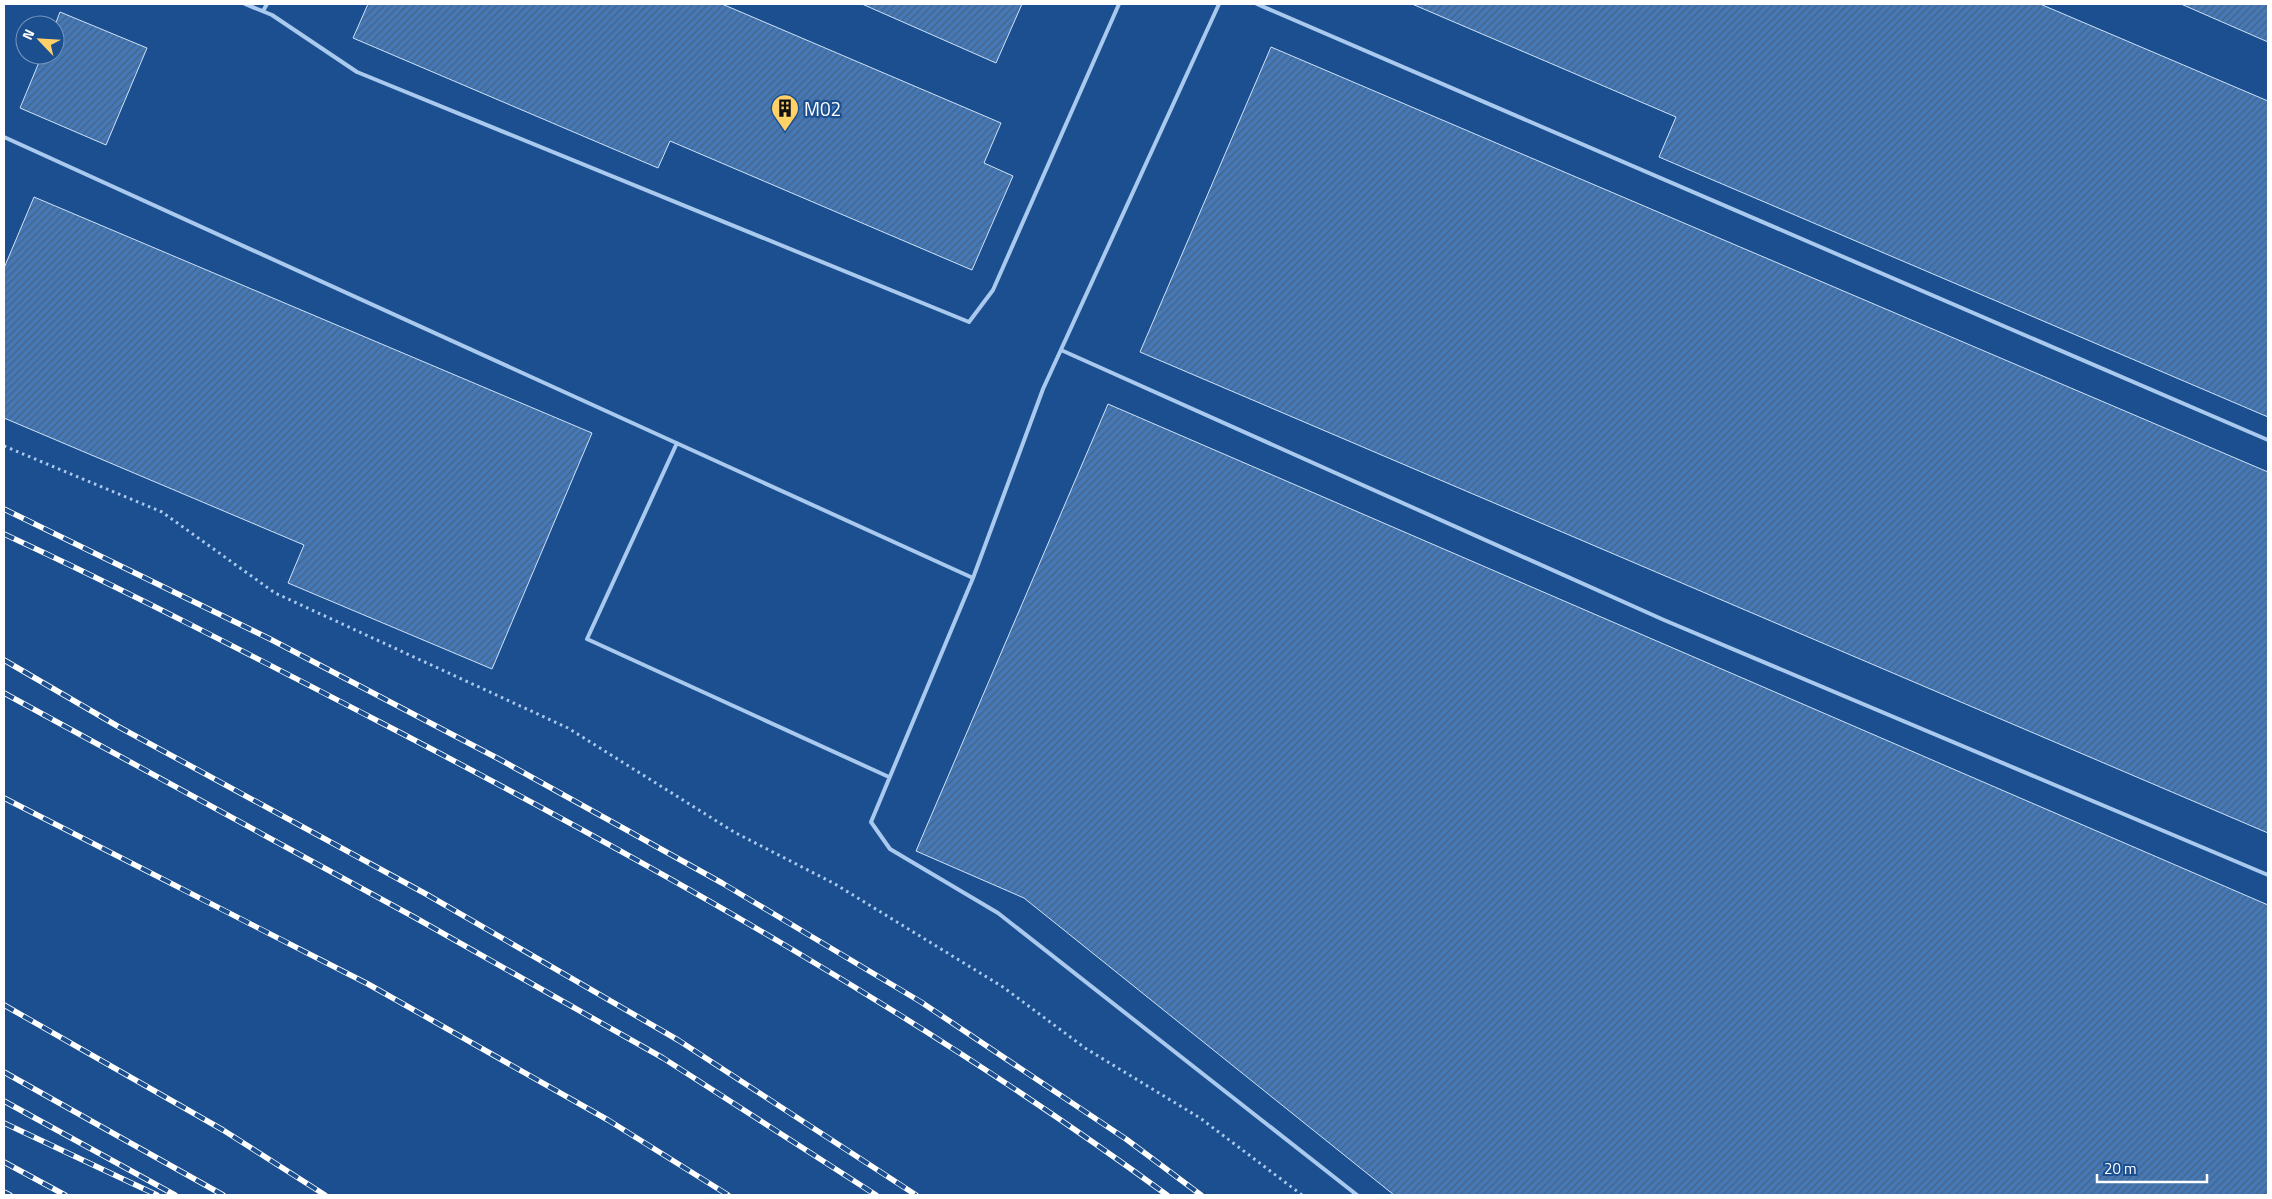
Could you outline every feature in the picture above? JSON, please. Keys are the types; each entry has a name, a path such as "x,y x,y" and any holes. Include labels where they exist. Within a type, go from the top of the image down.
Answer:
{"lane":[{"path":"245,4 272,15 358,72 969,322 993,290 1118,4"},
{"path":"263,11 266,4"},
{"path":"1219,4 1044,388 972,578 871,822 890,849 998,913 1357,1195"},
{"path":"1256,4 2268,440"},
{"path":"4,137 972,578"},
{"path":"1061,350 1664,620 2268,875"},
{"path":"677,444 587,639 889,777"}],"path":[{"path":"4,446 162,512 274,593 568,728 734,832 836,884 1003,987 1086,1048 1200,1118 1302,1195"}],"building":[{"name":"M02","path":"368,4 722,4 1001,123 984,163 1013,176 972,270 670,141 658,168 353,38"},
{"path":"862,4 1022,4 996,63"},
{"path":"1412,4 2040,4 2268,101 2268,417 1659,157 1676,117"},
{"path":"2181,4 2268,4 2268,42"},
{"path":"60,12 147,48 106,145 20,108 38,65 65,65 65,15 59,15"},
{"path":"1271,47 2268,472 2268,833 1140,352"},
{"path":"34,197 592,433 492,669 288,583 304,545 4,418 4,268"},
{"path":"1108,404 2268,905 2268,1195 1394,1195 1024,898 916,851"}],"railway":[{"path":"4,509 270,639 499,759 722,883 921,1002 1126,1139 1201,1195"},
{"path":"4,534 253,656 500,785 696,893 793,950 983,1068 1076,1130 1167,1195"},
{"path":"4,660 119,727 426,894 678,1040 916,1195"},
{"path":"4,693 414,917 663,1058 876,1195"},
{"path":"4,798 368,984 608,1120 728,1195"},
{"path":"4,1005 223,1130 325,1195"},
{"path":"4,1072 223,1195"},
{"path":"4,1101 175,1195"},
{"path":"4,1123 157,1195"},
{"path":"4,1162 65,1195"},
{"path":"4,1192 10,1195"}],"place":[{"name":"M02","path":"785,132"}]}
